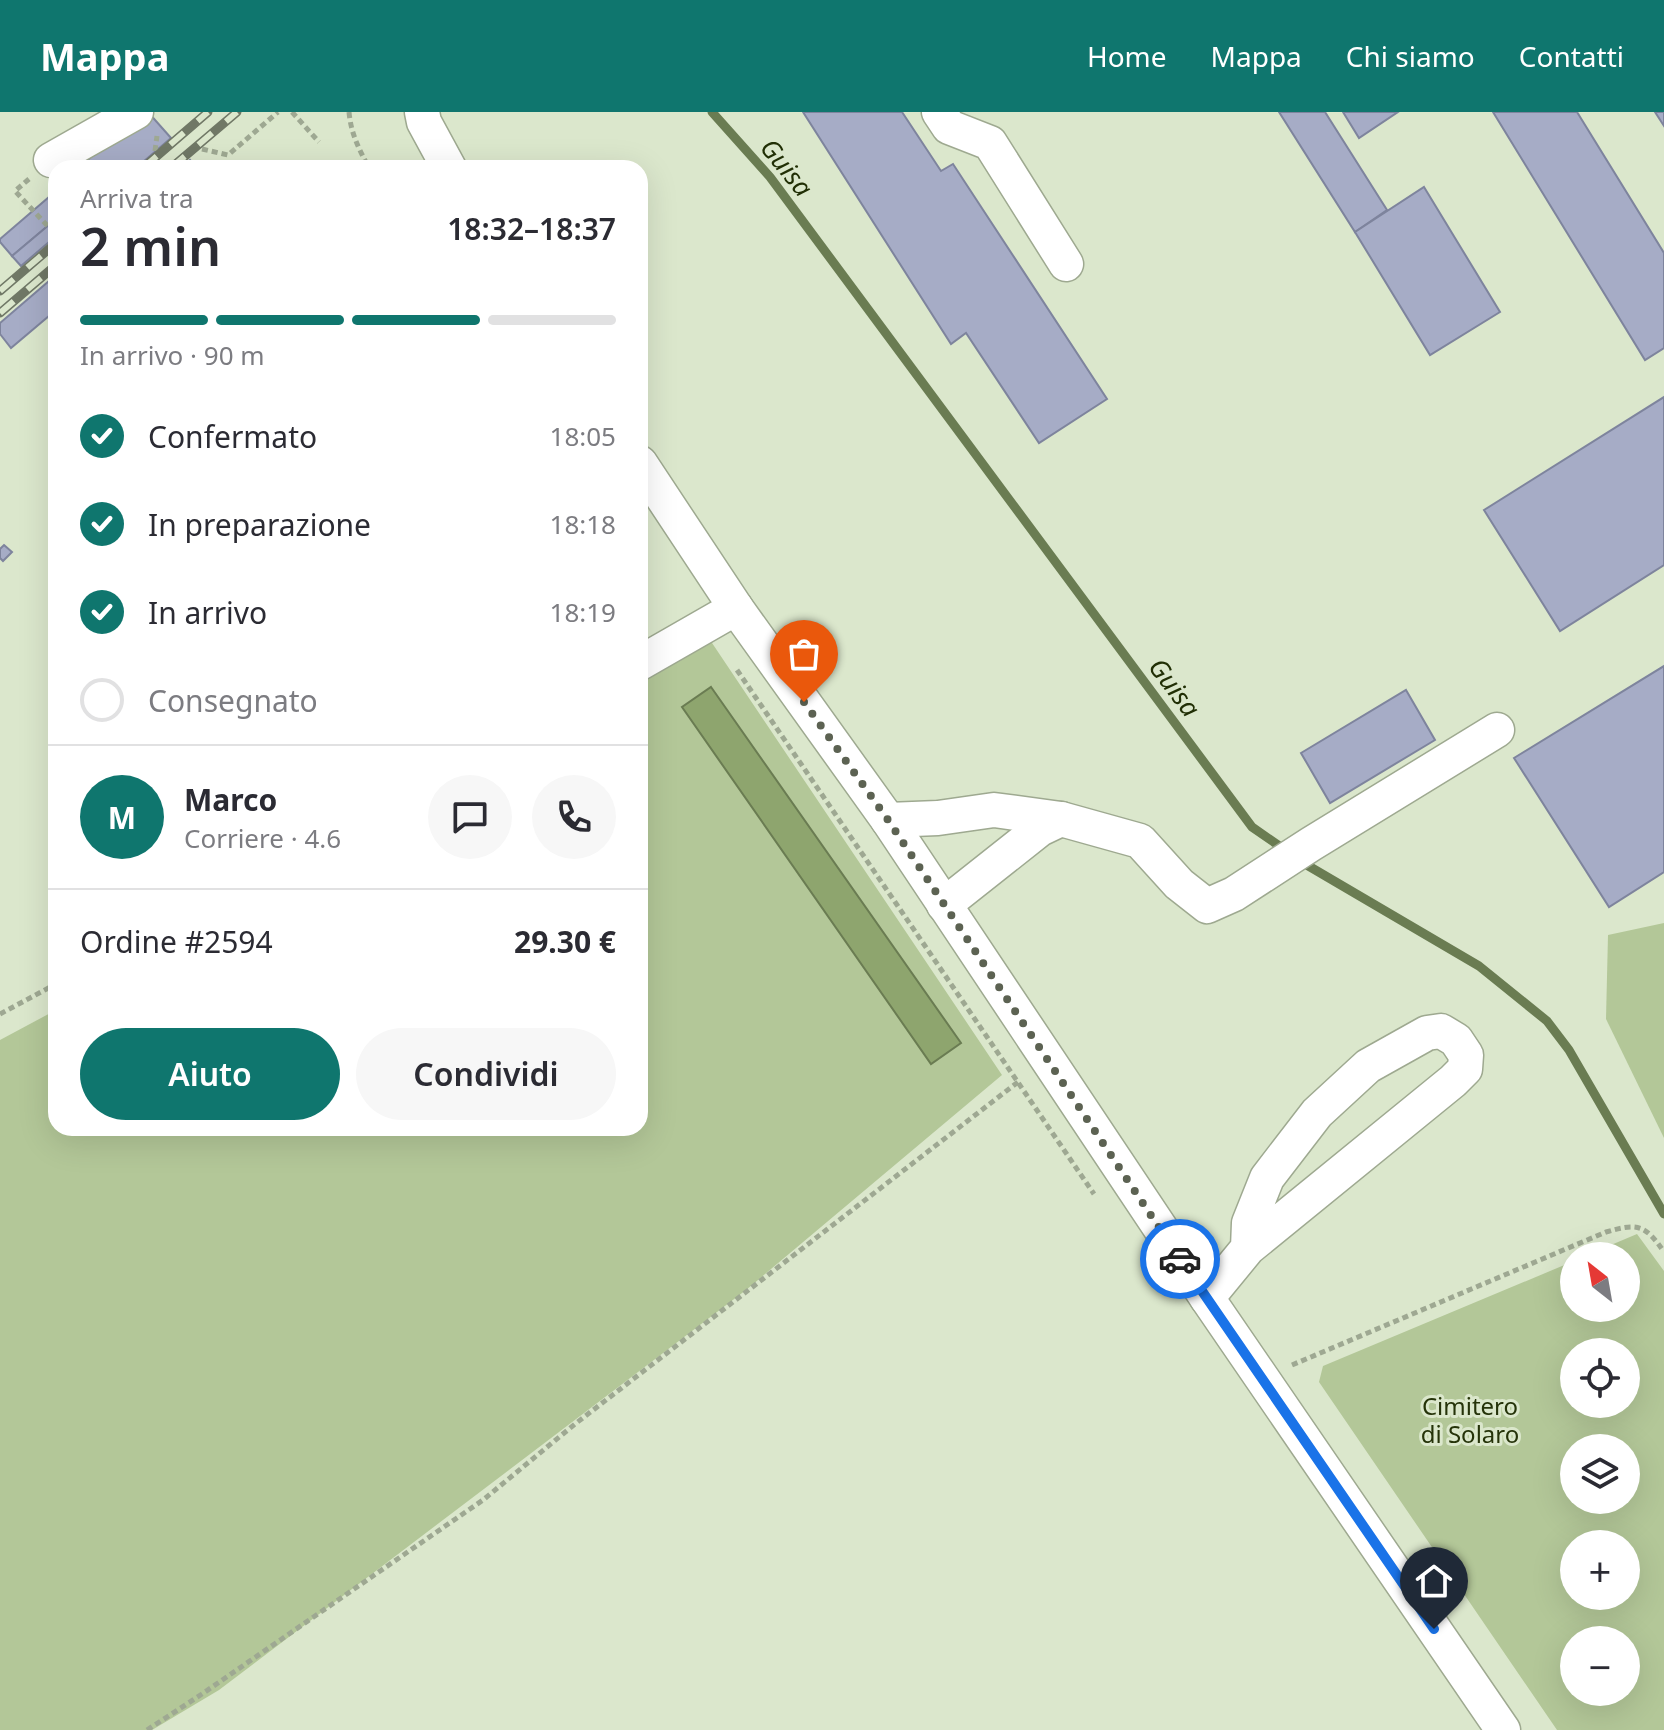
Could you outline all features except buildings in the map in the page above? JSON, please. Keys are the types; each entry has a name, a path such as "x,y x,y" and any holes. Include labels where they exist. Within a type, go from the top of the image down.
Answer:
{"street":[{"path":"51,160 136,112"},
{"path":"422,112 445,160"},
{"path":"939,112 949,127 990,143 1066,264"},
{"path":"648,475 736,608 888,820 1207,1298 1503,1730"},
{"path":"648,659 736,608"},
{"path":"888,820 938,818 994,810 1061,819 1140,841 1179,884 1207,906 1234,894 1497,730"},
{"path":"944,905 1040,829 1061,819"},
{"path":"1207,1298 1248,1248 1465,1069 1466,1055 1456,1040 1441,1031 1427,1033 1368,1066 1317,1113 1267,1178 1249,1223 1248,1248"}],"path":[{"path":"202,149 228,155 278,112"},
{"path":"292,112 319,142"},
{"path":"349,112 356,145 364,160"},
{"path":"34,211 48,226"},
{"path":"706,626 1098,1199"},
{"path":"0,1014 48,988"},
{"path":"147,1730 483,1500 575,1424 1018,1082 1043,1053"},
{"path":"1262,1378 1628,1225 1641,1228 1654,1237 1664,1252"}],"green space":[{"path":"708,637 1002,1075 746,1290 219,1690 152,1730 0,1730 0,1040 48,1014 48,1136 648,1136 648,672"},
{"path":"1664,923 1664,1138 1606,1019 1608,935"},
{"name":"Cimitero di Solaro","path":"1637,1234 1664,1271 1664,1730 1557,1730 1319,1382 1323,1366 1560,1267 1560,1322 1640,1322 1640,1242 1618,1242"}],"shaded area":[{"path":"711,687 961,1043 931,1064 682,707"}],"waterway":[{"name":"Guisa","path":"712,112 770,177 1252,827 1288,852"},
{"name":"Guisa","path":"1300,861 1479,966 1547,1021 1569,1050 1664,1214"}],"railway":[{"path":"152,160 208,112"},
{"path":"180,160 237,112"},
{"path":"0,291 48,250"},
{"path":"0,313 48,272"}],"way so far":[{"path":"804,702 888,820 1180,1259"}],"route":[{"path":"1180,1259 1434,1629"}]}
